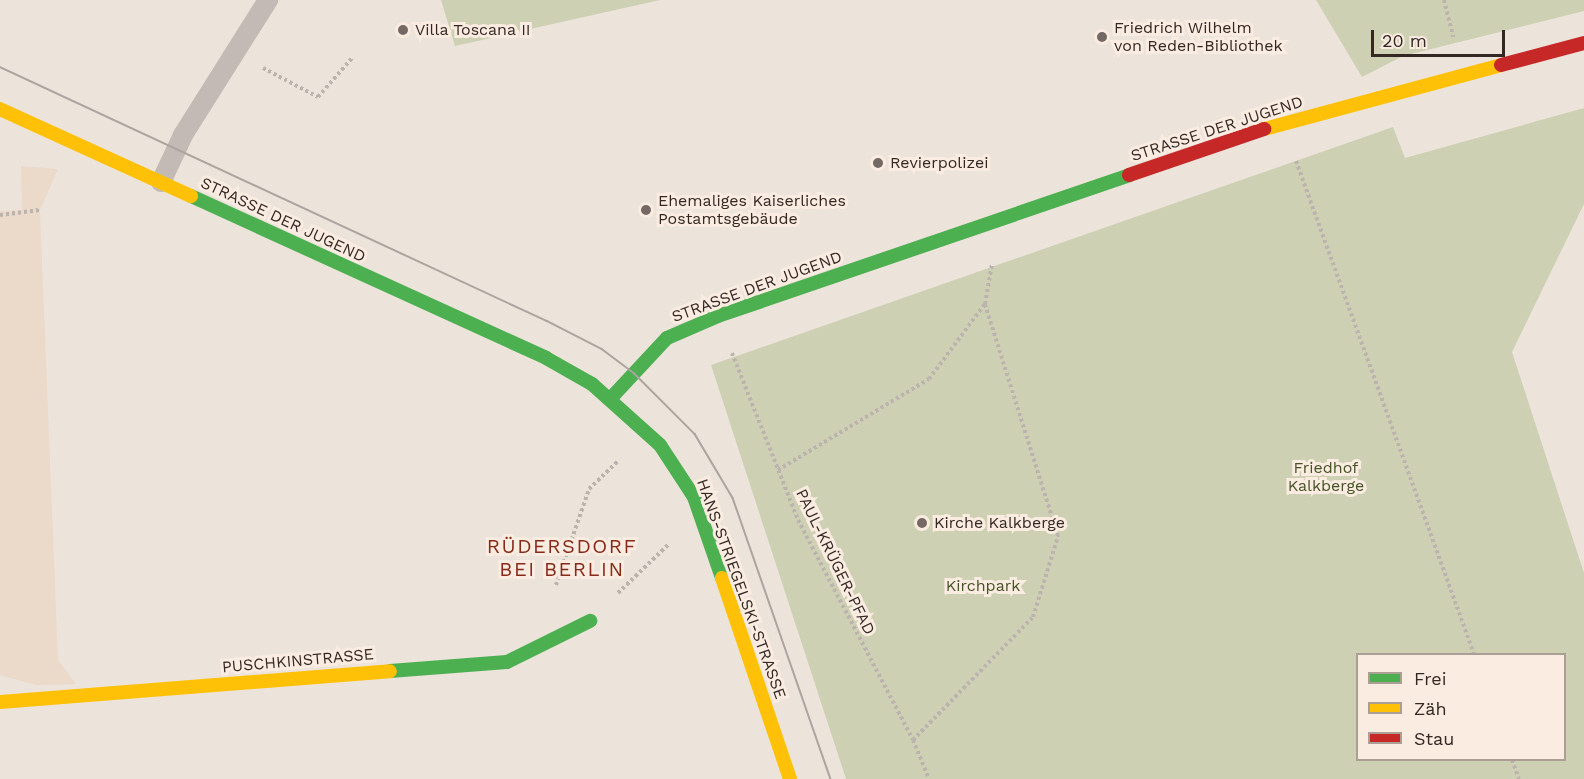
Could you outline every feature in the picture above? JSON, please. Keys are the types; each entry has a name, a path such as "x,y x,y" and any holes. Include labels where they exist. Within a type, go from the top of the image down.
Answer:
{"street":[{"name":"STRASSE DER JUGEND","path":"0,109 546,358 611,398 667,338 718,316 1282,123 1584,43"},
{"name":"HANS-STRIEGELSKI-STRASSE","path":"611,398 645,429 679,470 704,527 790,779"},
{"name":"PUSCHKINSTRASSE","path":"0,702 507,662 590,621"}],"lane":[{"path":"161,182 183,135 233,52 268,0"}],"path":[{"path":"233,52 318,97 352,58"},
{"path":"1282,123 1474,653"},
{"path":"0,215 40,210"},
{"path":"913,740 1033,617 1058,536 985,304 999,220"},
{"path":"778,470 929,379 985,304"},
{"name":"PAUL-KRÜGER-PFAD","path":"718,316 798,520 913,740 929,779"},
{"path":"556,585 589,489 624,455"},
{"path":"590,621 675,538 704,527"},
{"path":"1513,761 1519,779"}],"green space":[{"path":"441,0 660,0 455,46"},
{"path":"1316,0 1584,0 1584,11 1403,56 1362,77"},
{"path":"1584,108 1584,204 1512,352 1584,573 1584,779 846,779 711,365 1393,127 1405,158"}],"shaded area":[{"path":"21,166 58,169 40,210 58,660 76,684 36,685 0,675 0,211 22,210"}],"tram line":[{"path":"0,67 547,321 602,349 634,373 695,434 733,498 831,779"}],"traffic: fast":[{"path":"611,398 667,338 718,316 1129,175"},
{"path":"191,196 546,358 592,384 660,445 694,497 722,578"},
{"path":"390,671 507,662 590,621"}],"traffic: slow":[{"path":"1264,129 1501,65"},
{"path":"0,109 191,196"},
{"path":"722,578 790,779"},
{"path":"0,702 390,671"}],"traffic: jam":[{"path":"1501,65 1584,43"},
{"path":"1129,175 1264,129"}],"place":[{"name":"Villa Toscana II","path":"403,30"},
{"name":"Friedrich Wilhelm von Reden-Bibliothek","path":"1102,37"},
{"name":"Revierpolizei","path":"878,163"},
{"name":"Ehemaliges Kaiserliches Postamtsgebäude","path":"646,210"},
{"name":"Kirche Kalkberge","path":"922,523"}],"district":[{"name":"RÜDERSDORF BEI BERLIN","path":"562,558"}],"park label":[{"name":"Friedhof Kalkberge","path":"1326,477"},
{"name":"Kirchpark","path":"983,586"}]}
